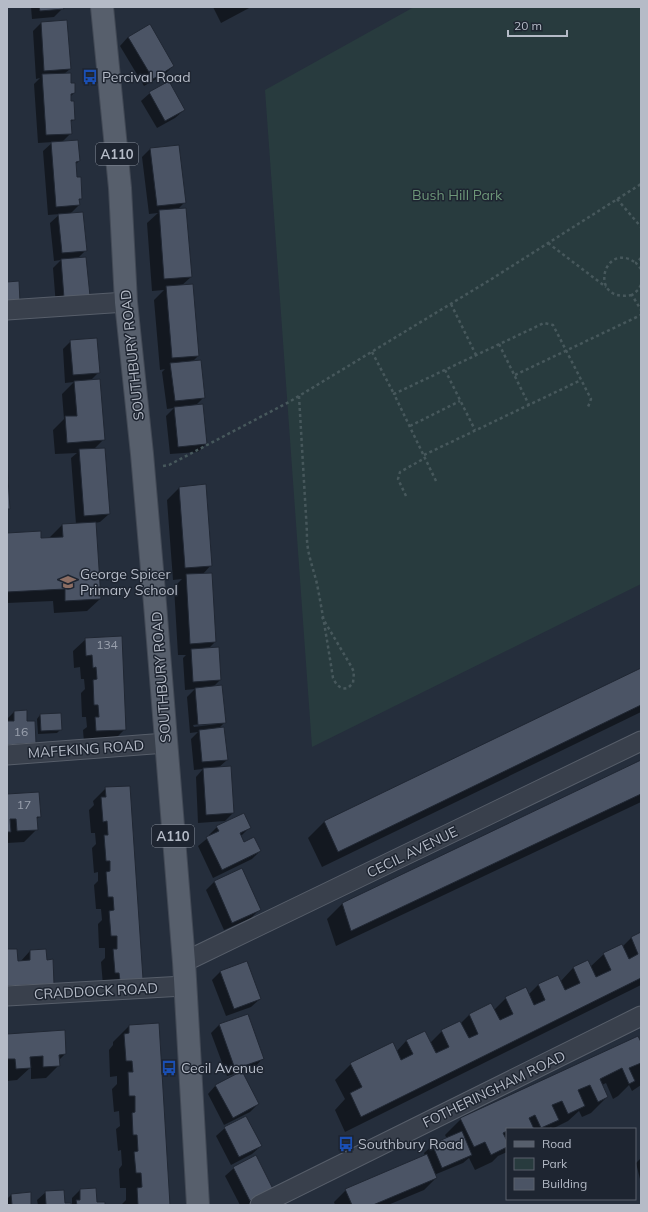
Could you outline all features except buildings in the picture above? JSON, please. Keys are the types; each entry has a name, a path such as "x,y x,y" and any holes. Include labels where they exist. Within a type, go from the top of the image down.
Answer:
{"main road":[{"name":"SOUTHBURY ROAD","path":"102,7 120,188 126,302 142,454 184,962 184,986 198,1205"}],"street":[{"path":"7,310 126,302"},
{"name":"CECIL AVENUE","path":"184,962 641,741"},
{"name":"MAFEKING ROAD","path":"7,755 166,743"},
{"name":"CRADDOCK ROAD","path":"7,996 184,986"},
{"name":"FOTHERINGHAM ROAD","path":"260,1205 641,1016"}],"path":[{"path":"159,466 169,465 299,396 451,304 641,184"},
{"path":"617,199 641,227"},
{"path":"548,243 614,294 623,296 632,295 641,285"},
{"path":"608,289 604,278 605,269 608,264 614,260 621,257 631,259 636,262 641,269"},
{"path":"636,262 641,258"},
{"path":"632,295 641,310"},
{"path":"451,304 476,355"},
{"path":"515,375 641,315"},
{"path":"394,394 544,323 553,325 591,399 588,407"},
{"path":"499,344 530,405"},
{"path":"372,352 436,481"},
{"path":"445,370 475,430"},
{"path":"406,496 398,479 400,472 424,456 581,380"},
{"path":"299,396 307,544 335,682 341,688 348,688 353,683 354,672 322,617"},
{"path":"410,426 460,401"}],"green space":[{"name":"Bush Hill Park","path":"414,7 641,7 641,584 312,747 265,90"}],"place":[{"name":"Percival Road","path":"90,77"},
{"name":"George Spicer Primary School","path":"68,582"},
{"name":"Cecil Avenue","path":"169,1068"},
{"name":"Southbury Road","path":"346,1144"}]}
